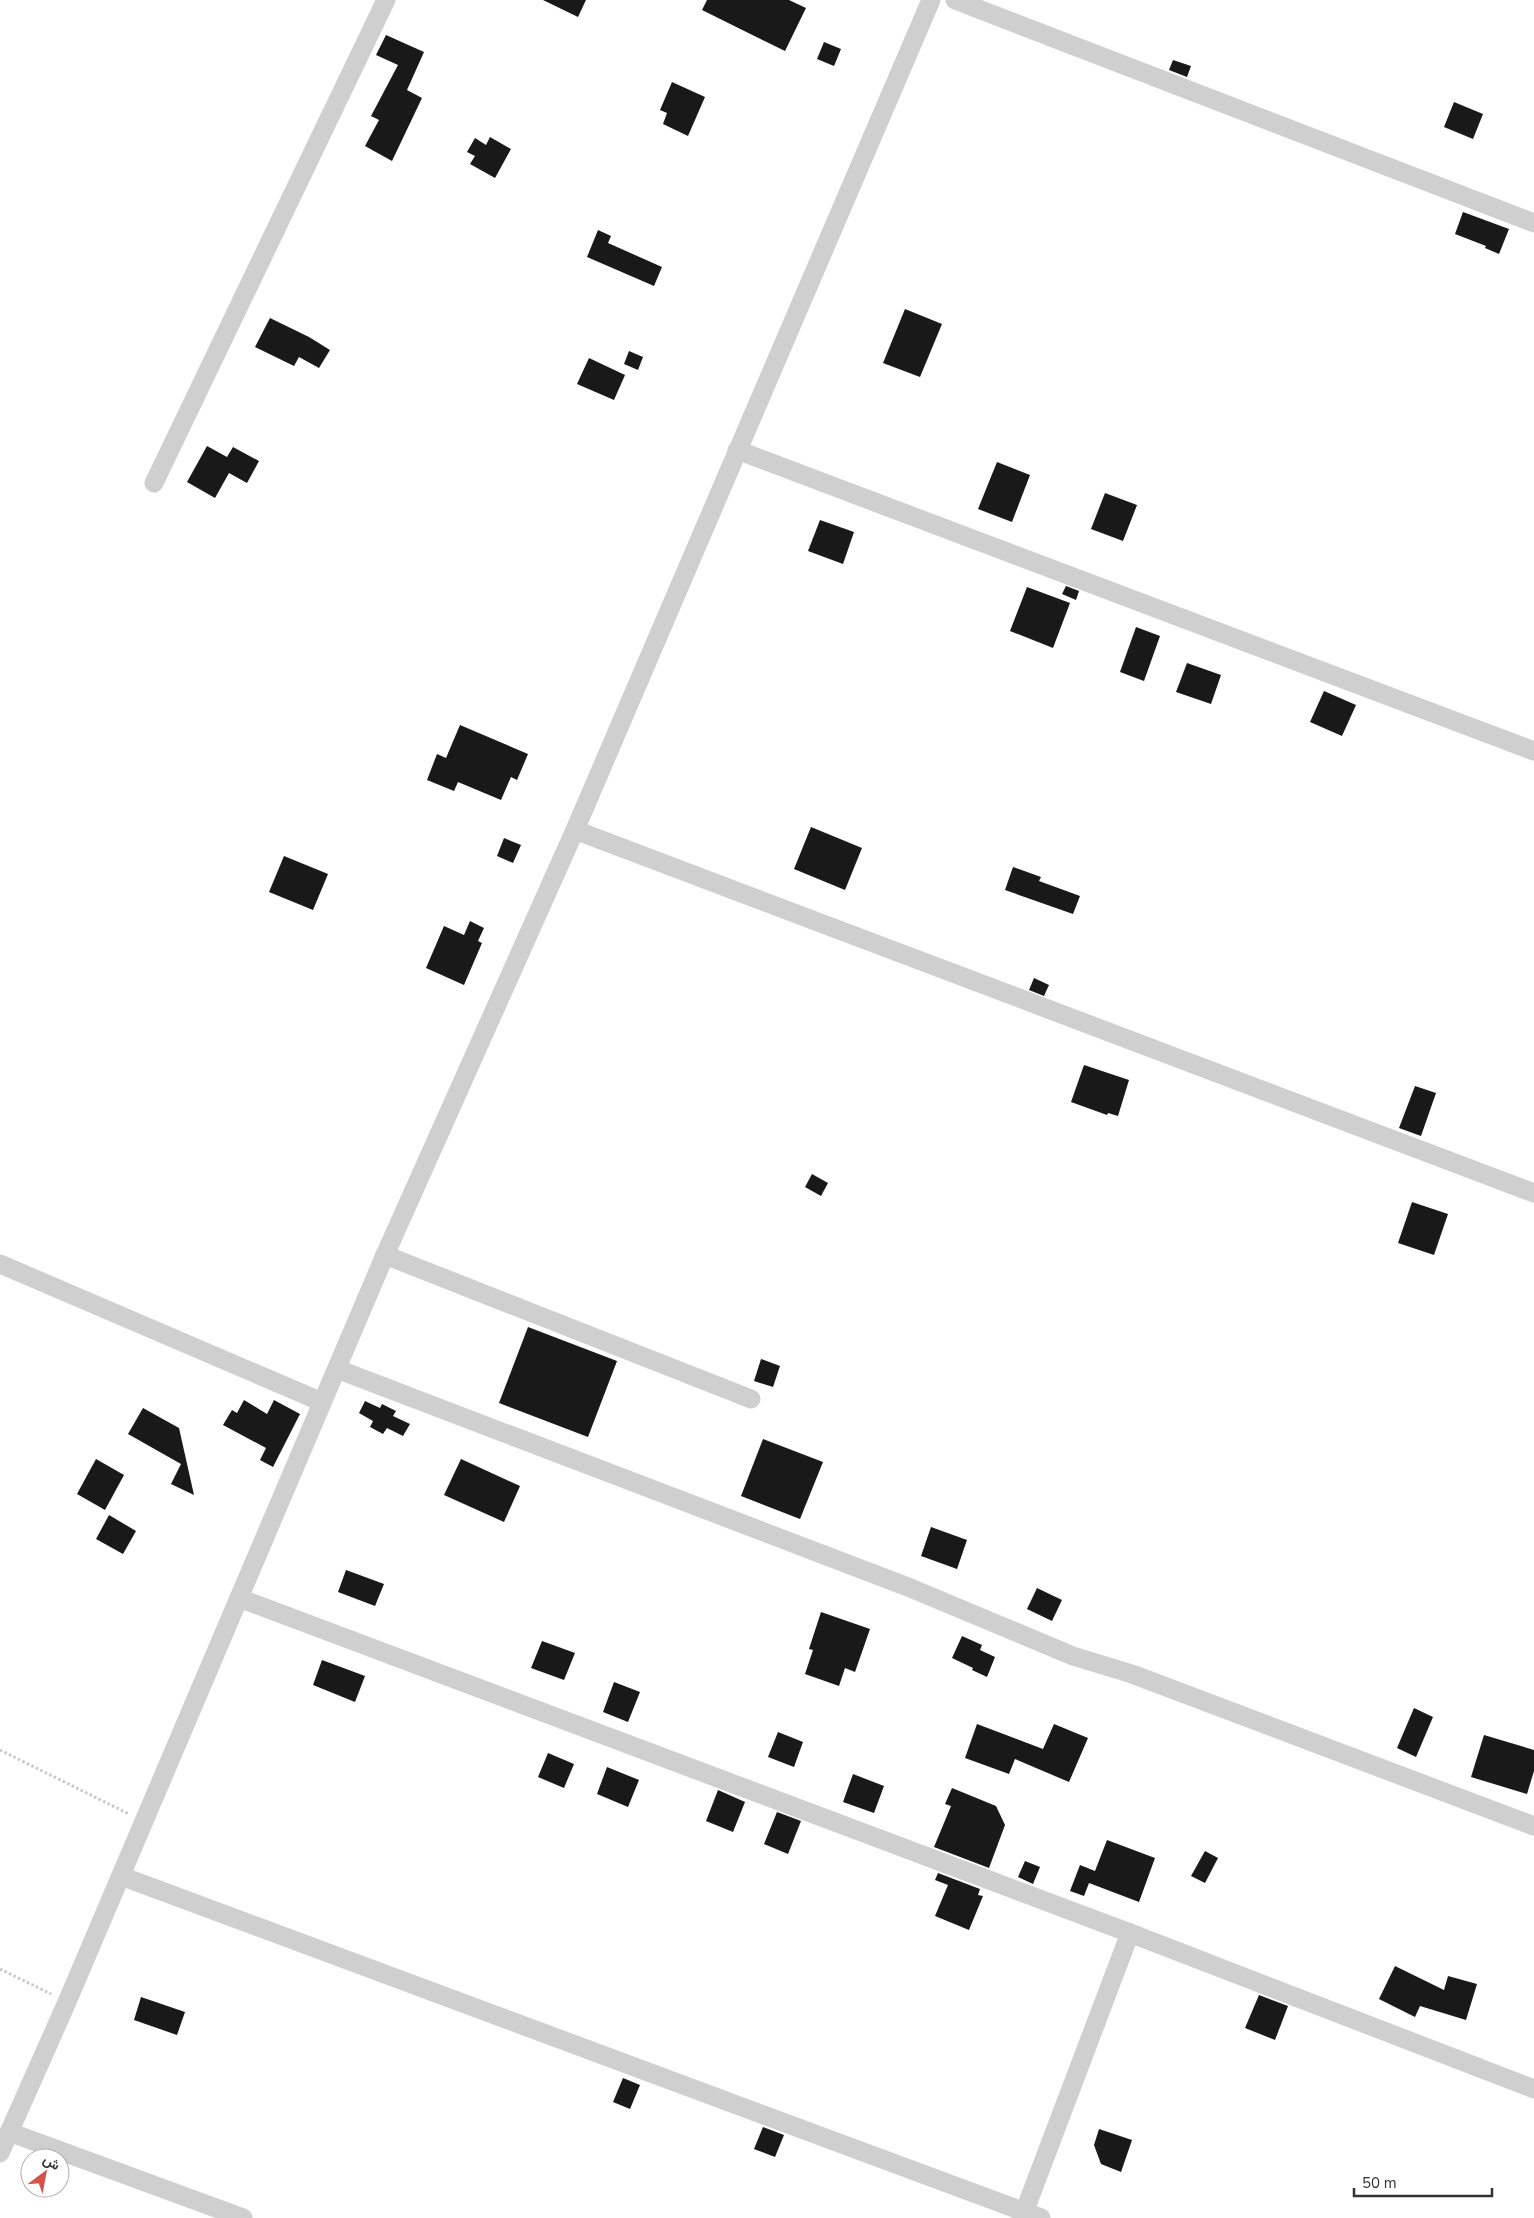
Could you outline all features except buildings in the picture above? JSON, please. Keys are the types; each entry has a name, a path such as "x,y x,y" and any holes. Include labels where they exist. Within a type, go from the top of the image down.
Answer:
{"street":[{"path":"154,483 386,0"},
{"path":"0,2153 67,2002 385,1255 575,830 931,0"},
{"path":"955,0 1534,223"},
{"path":"737,450 1534,751"},
{"path":"575,830 1534,1193"},
{"path":"385,1255 751,1399"},
{"path":"0,1264 322,1402"},
{"path":"337,1368 908,1587 1073,1656 1132,1674 1534,1826"},
{"path":"239,1598 1130,1934 1534,2089"},
{"path":"121,1876 1029,2216 1130,1934"},
{"path":"9,2132 243,2218"}],"path":[{"path":"0,1750 144,1821"},
{"path":"0,1969 67,2002"}]}
